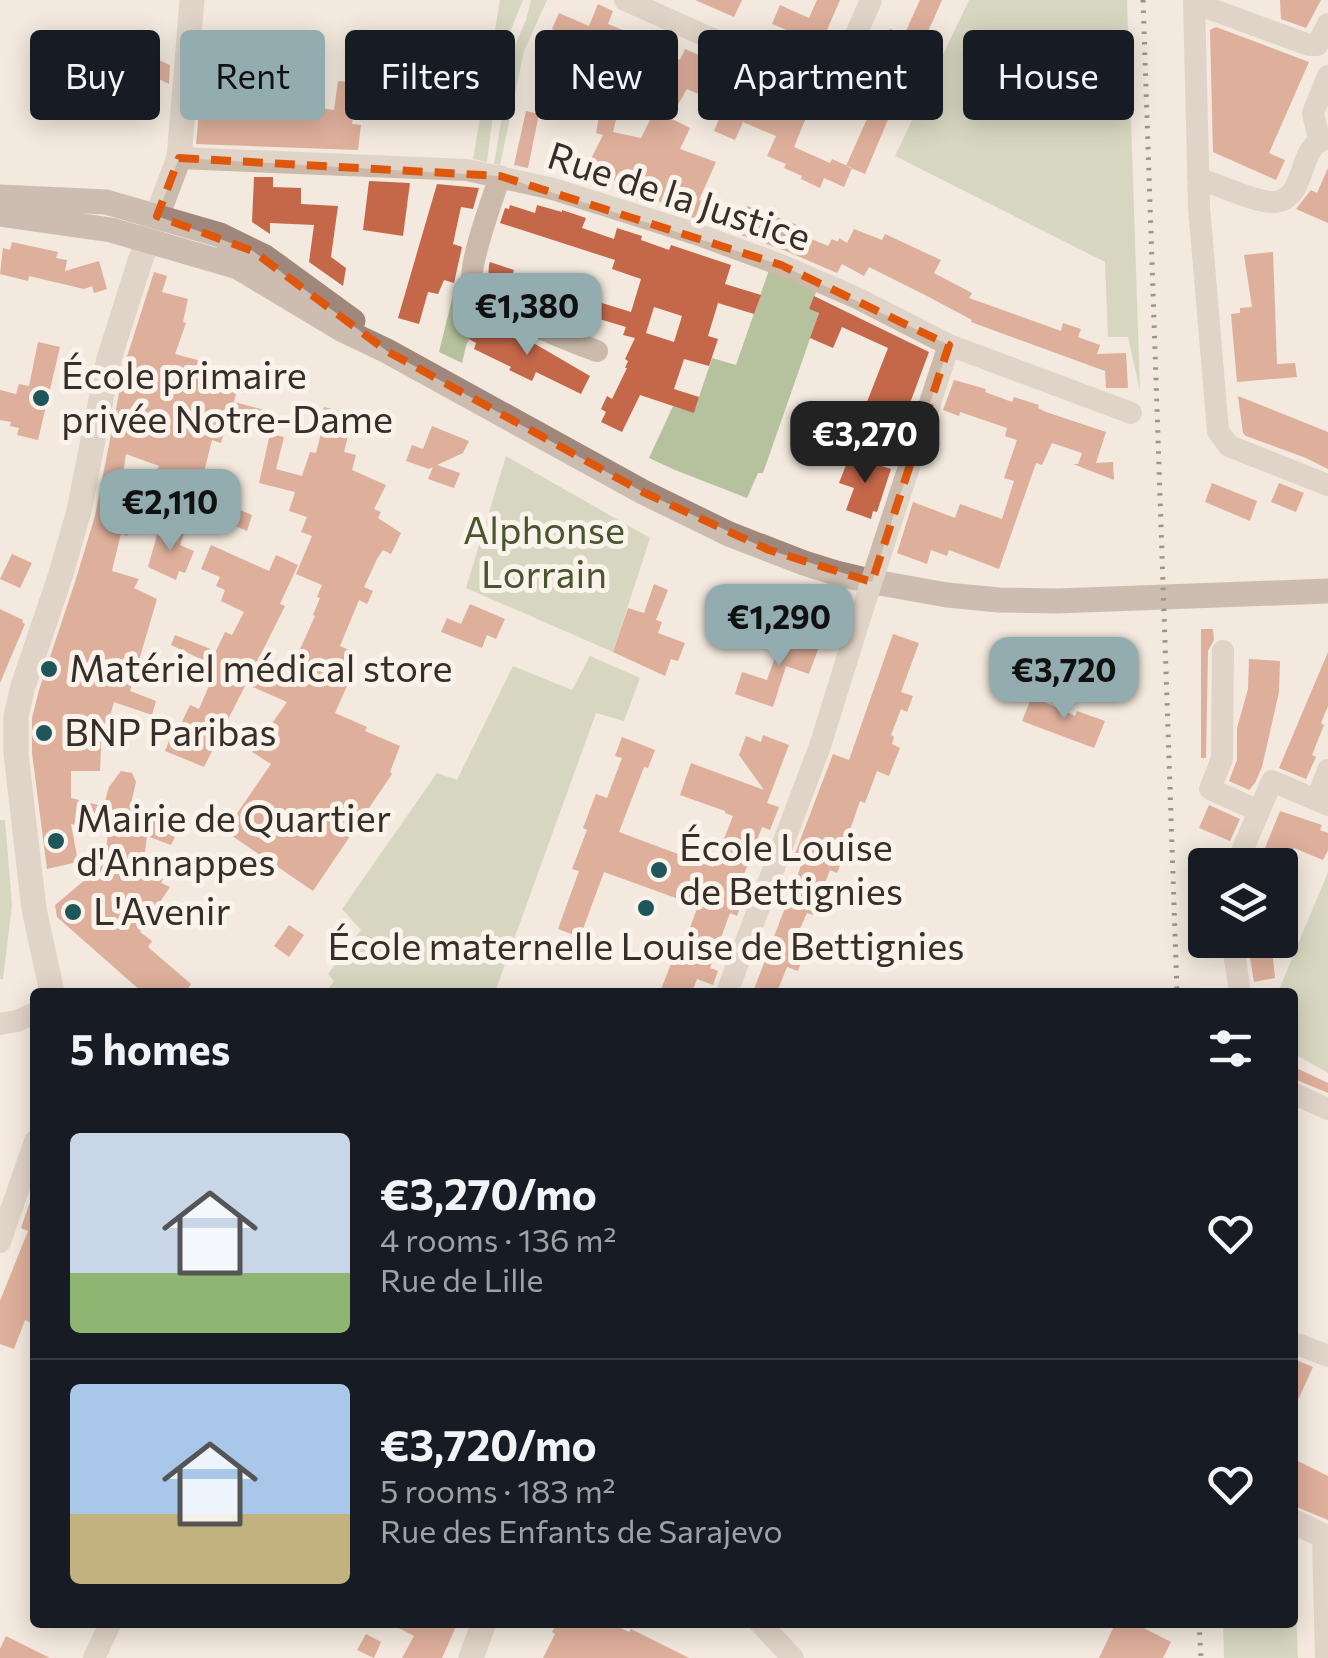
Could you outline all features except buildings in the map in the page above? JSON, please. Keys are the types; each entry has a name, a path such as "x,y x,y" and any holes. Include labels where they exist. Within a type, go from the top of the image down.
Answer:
{"main road":[{"path":"0,197 97,201 220,235 254,250 350,318 387,351"},
{"path":"0,214 78,224 238,267 331,324 643,492 769,550 836,573 947,595 1000,600 1328,590"}],"street":[{"path":"51,988 34,909 8,727 60,577 78,511 109,359 147,240 179,158 192,0"},
{"path":"625,0 831,92 871,0"},
{"path":"1328,24 1317,44 1309,45 1194,2 1198,178 1221,437 1236,449 1328,485"},
{"path":"1198,178 1266,201 1289,196 1311,146 1324,139 1313,113 1328,76"},
{"name":"Rue de la Justice","path":"179,158 437,168 500,176 742,250 857,298 949,345 1131,413"},
{"path":"500,176 472,268 473,285 492,302 597,351"},
{"path":"729,988 820,746 949,345"},
{"path":"1224,651 1222,759 1210,790 1258,812"},
{"path":"1243,848 1272,781 1322,802 1328,770"},
{"path":"1235,958 1239,988"},
{"path":"0,1024 30,1015"},
{"path":"1298,1096 1328,1109"},
{"path":"0,1242 30,1156"},
{"path":"1300,1345 1328,1356"},
{"path":"1298,1524 1325,1537 1326,1658"},
{"path":"94,1658 108,1628"},
{"path":"471,1658 482,1628"},
{"path":"765,1628 793,1658"}],"highlighted area":[{"path":"179,158 500,176 781,265 949,345 872,582 769,550 643,492 387,351 253,251 157,216"}],"green space":[{"path":"500,0 523,0 511,30 495,30"},
{"path":"531,0 547,0 524,51 515,94 515,45"},
{"path":"969,0 1127,0 1128,30 963,30 963,120 1131,120 1140,391 1128,337 1108,337 1105,262 895,156 912,120 943,120 943,55"},
{"path":"480,120 492,120 487,162 473,159"},
{"path":"501,120 509,120 500,165 494,164"},
{"path":"769,270 818,288 809,309 819,313 763,473 758,473 747,498 649,458 673,406 694,412 712,358 736,365"},
{"path":"453,295 474,300 481,312 462,363 439,352"},
{"name":"Alphonse Lorrain","path":"506,456 650,538 613,652 466,588"},
{"path":"590,656 640,678 624,721 596,713 496,988 329,988 334,981 328,974 361,930 342,909 437,773 457,780 513,666 572,690"},
{"path":"0,820 5,820 12,905 3,979 0,979"},
{"path":"1328,872 1328,1073 1298,1056 1298,988 1280,988 1292,958 1298,958 1298,944"},
{"path":"1223,1628 1297,1628 1298,1658 1224,1658"}],"railway":[{"path":"1143,0 1177,988"},
{"path":"1199,1628 1201,1658"}],"place":[{"name":"École primaire privée Notre-Dame","path":"41,398"},
{"name":"Matériel médical store","path":"49,669"},
{"name":"BNP Paribas","path":"44,733"},
{"name":"Mairie de Quartier d'Annappes","path":"56,841"},
{"name":"École Louise de Bettignies","path":"659,870"},
{"name":"École maternelle Louise de Bettignies","path":"646,908"},
{"name":"L'Avenir","path":"73,912"}]}
